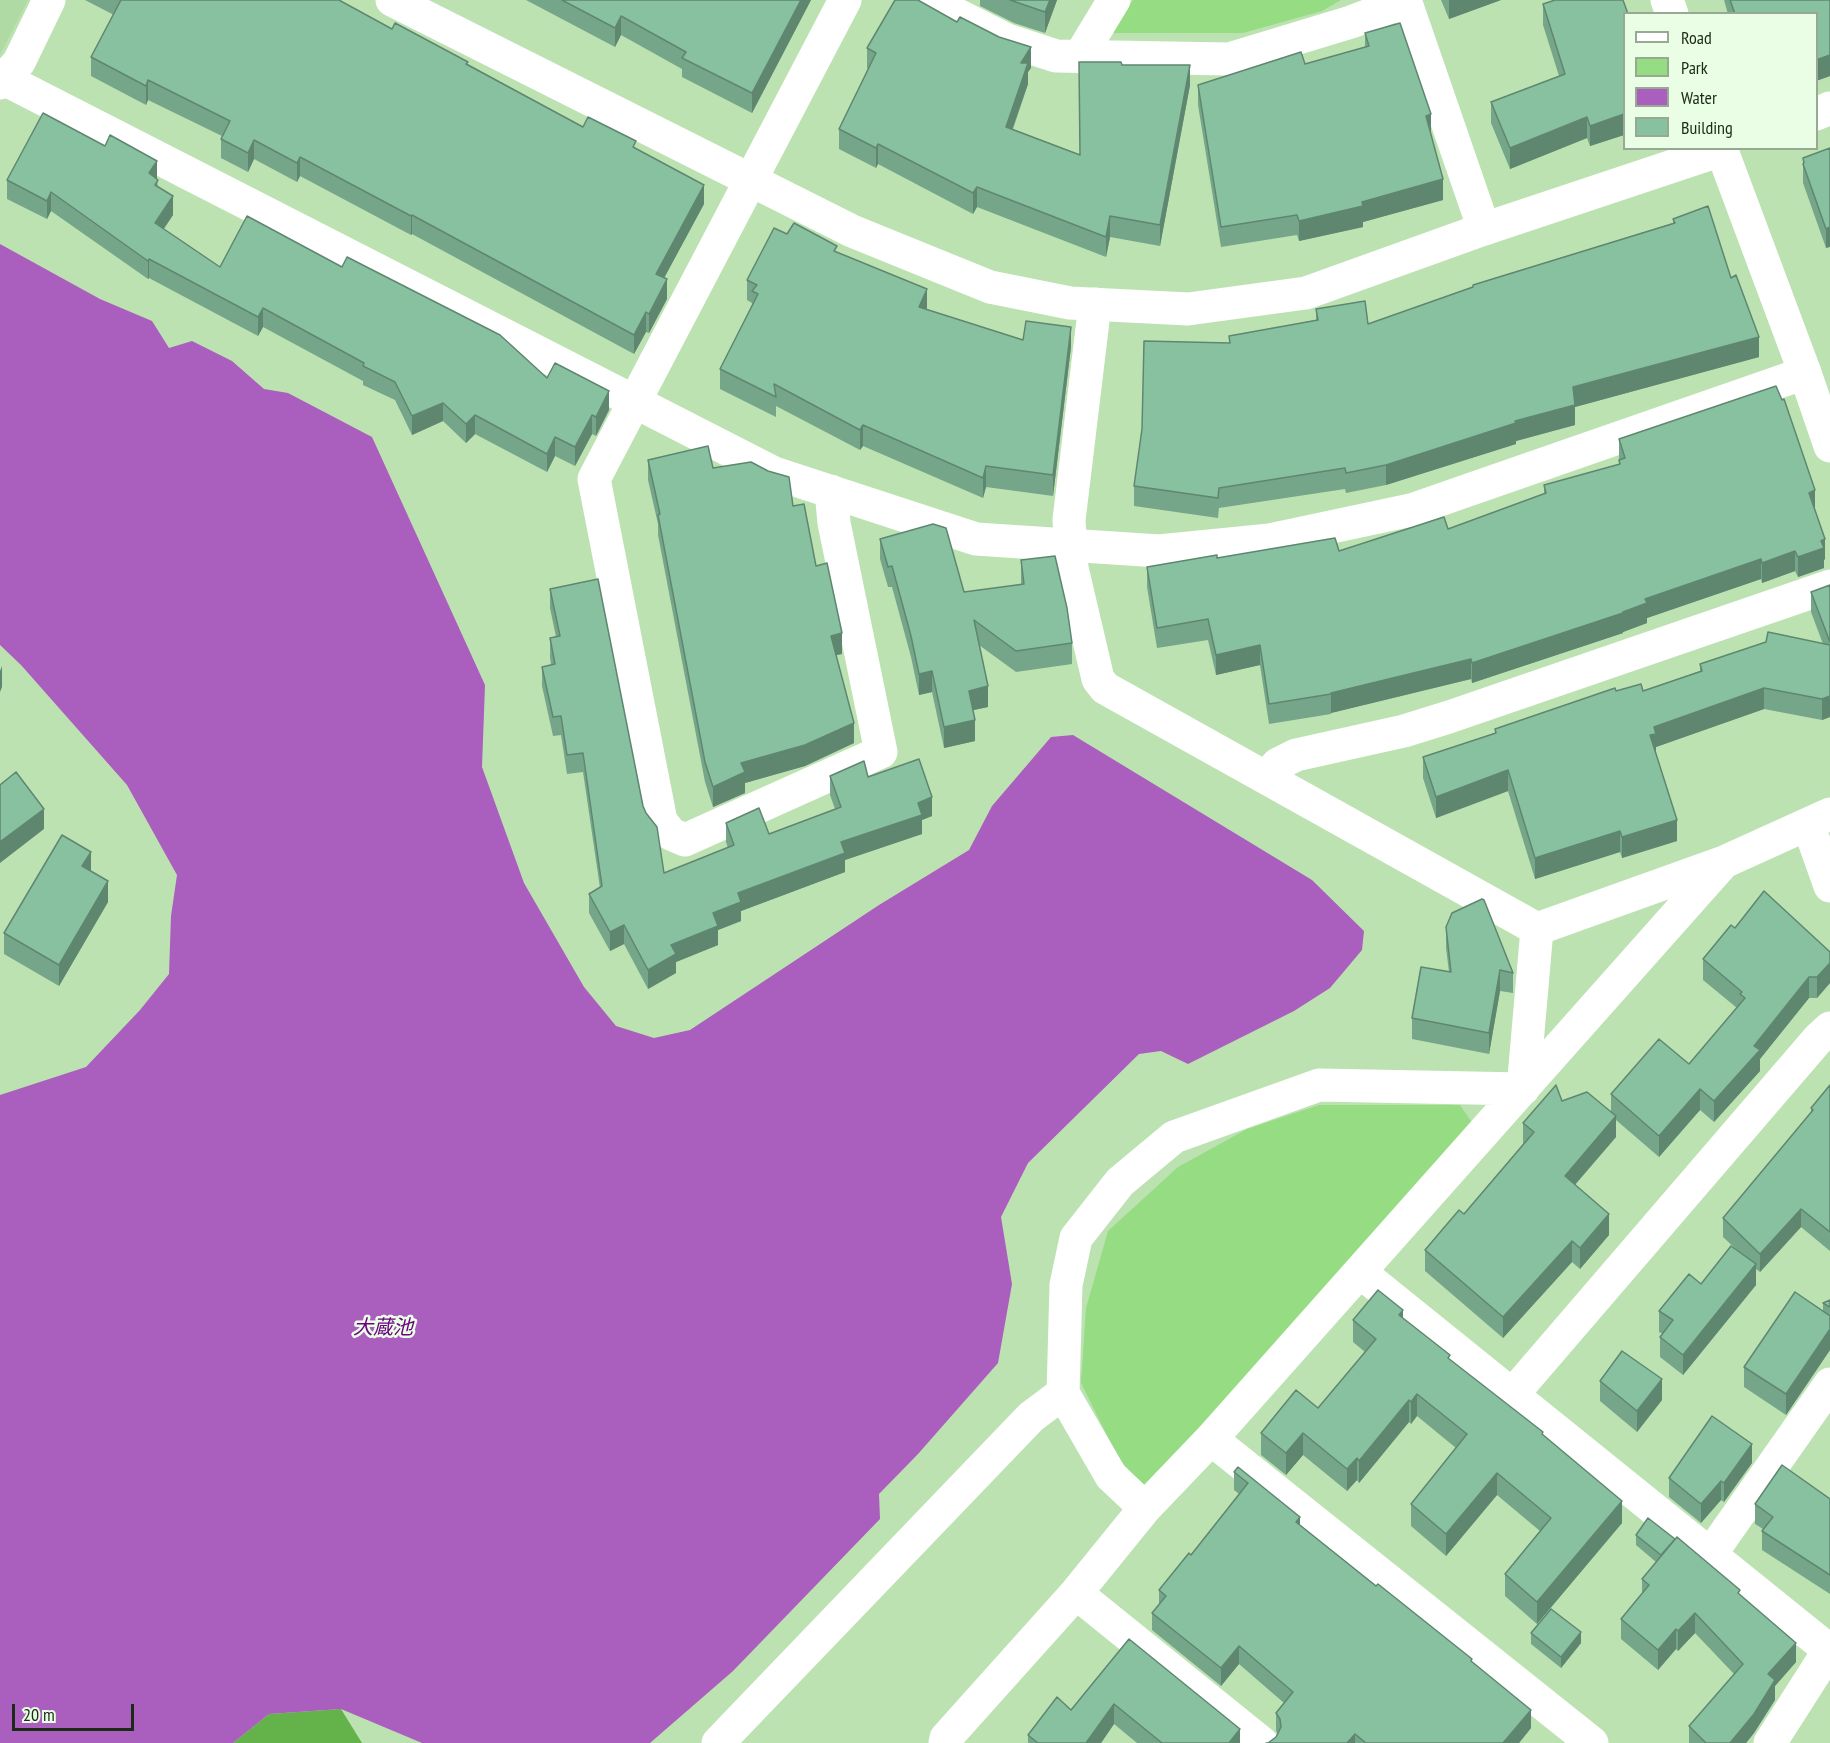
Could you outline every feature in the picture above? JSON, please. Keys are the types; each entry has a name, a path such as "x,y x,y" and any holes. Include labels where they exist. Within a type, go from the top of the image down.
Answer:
{"street":[{"path":"49,0 19,62 2,81 774,473 976,538 1159,551 1259,541 1411,510 1805,373"},
{"path":"392,0 852,231 990,287 1070,303 1188,309 1306,292 1719,150"},
{"path":"831,492 834,523 880,752 685,840 671,834 661,821 594,479 845,0"},
{"path":"928,0 1007,40 1056,56 1228,59 1352,22 1406,1 1484,229"},
{"path":"1080,56 1114,0"},
{"path":"1722,150 1830,446"},
{"path":"1095,304 1069,520 1072,568 1098,679 1105,688 1537,929 1724,862 1819,819 1830,886"},
{"path":"1266,777 1278,764 1296,755 1404,731 1449,717 1830,586"},
{"path":"945,1743 946,1738 1076,1593 1145,1508 1211,1439 1724,862"},
{"path":"1523,1089 1537,929"},
{"path":"1512,1395 1818,1039 1830,1028"},
{"path":"1145,1508 1111,1476 1063,1393 1066,1286 1076,1238 1120,1182 1174,1137 1319,1085 1523,1089"},
{"path":"1360,1272 1830,1650 1770,1743"},
{"path":"1710,1555 1830,1384"},
{"path":"718,1743 1031,1417 1063,1393"},
{"path":"1211,1439 1592,1743"},
{"path":"1076,1593 1262,1743"}],"shaded area":[{"path":"0,0 28,0 0,55"}],"green space":[{"path":"1133,0 1341,0 1322,11 1243,33 1112,33"},
{"path":"1319,1105 1460,1105 1473,1124 1145,1488 1118,1458 1081,1383 1086,1308 1108,1231 1178,1167 1247,1129"},
{"path":"341,1709 362,1743 233,1743 269,1714"}],"water":[{"name":"大蔵池","path":"0,244 100,299 152,321 169,348 192,341 232,361 264,389 288,393 372,437 485,685 482,767 524,883 584,987 616,1026 654,1038 690,1030 879,905 969,850 992,806 1051,737 1073,735 1312,880 1364,931 1362,950 1330,988 1294,1011 1188,1064 1161,1051 1139,1054 1028,1163 1001,1217 1012,1284 998,1363 918,1454 879,1494 880,1519 733,1671 650,1743 422,1743 341,1709 269,1714 233,1743 0,1743 0,1095 86,1067 140,1010 169,974 171,916 177,875 127,785 21,665 0,645"}],"building":[{"path":"121,0 339,0 392,29 395,23 583,127 588,117 636,141 633,147 704,185 656,274 667,279 649,314 646,312 634,335 300,157 297,163 254,140 248,153 221,139 230,121 148,80 146,86 91,57"},
{"path":"562,0 801,0 752,93 682,58 686,52 621,16 615,28"},
{"path":"895,0 918,0 957,22 960,17 999,37 1031,47 1021,63 1028,63 1006,127 1080,155 1079,62 1121,62 1122,65 1190,65 1160,225 1110,216 1106,237 977,187 973,193 878,144 876,148 839,129 876,53 867,48"},
{"path":"1010,0 1050,0 1045,12"},
{"path":"1555,0 1623,0 1627,12 1623,12 1623,114 1590,126 1587,117 1510,148 1491,102 1565,74 1543,4"},
{"path":"1730,0 1830,0 1830,55 1818,59 1818,12 1734,12"},
{"path":"1400,23 1431,114 1426,116 1443,179 1362,202 1363,206 1299,221 1297,215 1221,227 1198,85 1301,52 1305,64 1369,46 1365,33"},
{"path":"43,113 105,146 110,135 157,161 149,173 158,180 155,185 173,196 155,223 220,267 247,216 342,267 347,257 500,335 547,378 555,363 609,391 596,417 592,415 575,447 555,437 547,454 475,415 466,424 443,403 412,416 395,382 363,366 364,363 263,308 258,317 149,259 148,261 51,192 47,201 7,180"},
{"path":"1830,148 1830,227 1826,229 1803,164 1803,158"},
{"path":"1708,206 1731,278 1736,275 1759,337 1573,387 1575,405 1515,421 1516,423 1386,465 1346,473 1345,468 1219,488 1218,498 1134,486 1142,429 1144,341 1230,343 1229,336 1318,320 1316,309 1365,301 1368,324 1473,287 1473,285 1675,223 1673,219"},
{"path":"794,223 837,246 834,251 927,289 919,307 1023,340 1026,321 1071,327 1053,475 986,466 983,478 863,425 860,430 774,384 776,397 720,369 758,294 752,291 757,285 747,280 774,228 787,234"},
{"path":"1776,386 1782,400 1784,399 1815,490 1809,493 1825,539 1821,541 1824,548 1798,557 1795,551 1762,563 1761,559 1645,599 1647,603 1623,613 1472,663 1471,659 1331,694 1269,704 1260,645 1216,655 1208,619 1157,628 1147,567 1335,538 1339,551 1444,517 1448,529 1546,493 1544,485 1620,464 1619,460 1625,458 1619,439"},
{"path":"708,446 713,468 751,462 768,471 789,477 793,506 804,504 816,566 827,563 842,633 831,636 854,723 805,745 741,763 745,772 713,787 705,762 648,460"},
{"path":"933,524 946,528 964,592 1024,584 1021,560 1055,556 1067,608 1072,643 1016,651 974,620 988,686 969,691 975,720 944,727 932,671 919,674 892,566 888,567 880,539"},
{"path":"598,579 643,806 657,827 664,873 734,845 726,823 759,808 769,834 841,807 830,776 864,761 868,777 919,759 932,797 918,803 922,815 841,842 845,853 738,893 741,902 713,913 718,926 671,945 676,954 648,970 624,925 610,932 589,894 602,886 583,753 567,755 561,716 553,717 542,667 555,664 550,638 560,636 550,589"},
{"path":"1830,585 1830,642 1811,592"},
{"path":"1768,632 1830,645 1830,696 1822,699 1764,688 1654,727 1656,734 1650,735 1677,820 1622,837 1620,831 1535,858 1508,770 1436,797 1423,757 1496,733 1495,729 1615,688 1616,691 1641,684 1643,691 1702,671 1700,664 1766,642"},
{"path":"16,772 44,809 0,842 0,785"},
{"path":"62,835 91,852 82,866 108,881 59,965 4,933"},
{"path":"1764,891 1830,952 1830,963 1817,977 1809,977 1754,1046 1760,1050 1714,1101 1700,1089 1659,1136 1611,1094 1659,1039 1689,1064 1745,998 1740,994 1742,992 1703,959 1731,925 1735,928"},
{"path":"1482,899 1513,973 1500,970 1489,1033 1412,1018 1421,967 1451,972 1446,927 1452,913"},
{"path":"1556,1085 1562,1101 1587,1092 1616,1116 1565,1176 1609,1214 1580,1248 1572,1241 1503,1317 1425,1250 1459,1210 1464,1214 1534,1132 1523,1123"},
{"path":"1830,1085 1830,1232 1801,1209 1760,1254 1723,1218 1813,1110 1811,1108"},
{"path":"1731,1246 1756,1264 1683,1355 1660,1337 1673,1320 1659,1311 1689,1274 1701,1284"},
{"path":"1378,1290 1403,1310 1399,1315 1450,1355 1448,1358 1543,1432 1542,1434 1622,1501 1537,1602 1505,1574 1551,1518 1497,1473 1446,1534 1411,1504 1467,1434 1417,1394 1411,1402 1409,1400 1359,1461 1357,1458 1347,1469 1303,1433 1286,1453 1261,1433 1296,1390 1318,1408 1376,1339 1353,1320"},
{"path":"1795,1292 1830,1316 1830,1329 1786,1394 1744,1367"},
{"path":"1830,1300 1830,1307 1823,1303"},
{"path":"1622,1351 1662,1379 1637,1411 1600,1381"},
{"path":"1712,1416 1752,1444 1724,1483 1721,1481 1701,1504 1669,1478"},
{"path":"1782,1465 1830,1499 1830,1575 1762,1531 1773,1517 1755,1504"},
{"path":"1238,1467 1300,1517 1296,1522 1472,1659 1471,1661 1531,1710 1503,1743 1366,1743 1355,1734 1347,1743 1268,1743 1276,1737 1281,1727 1276,1713 1293,1692 1239,1646 1221,1668 1152,1613 1166,1596 1159,1590 1189,1553 1191,1555 1248,1483 1234,1472"},
{"path":"1648,1518 1675,1539 1661,1555 1636,1535"},
{"path":"1677,1537 1740,1590 1738,1593 1796,1643 1768,1674 1775,1680 1754,1714 1730,1743 1706,1743 1689,1726 1743,1664 1695,1613 1678,1631 1676,1629 1658,1650 1621,1619 1649,1585 1642,1579"},
{"path":"1551,1609 1581,1632 1561,1657 1531,1633"},
{"path":"1129,1639 1240,1729 1229,1743 1162,1743 1114,1704 1086,1743 1038,1743 1028,1735 1057,1697 1071,1710"}]}
